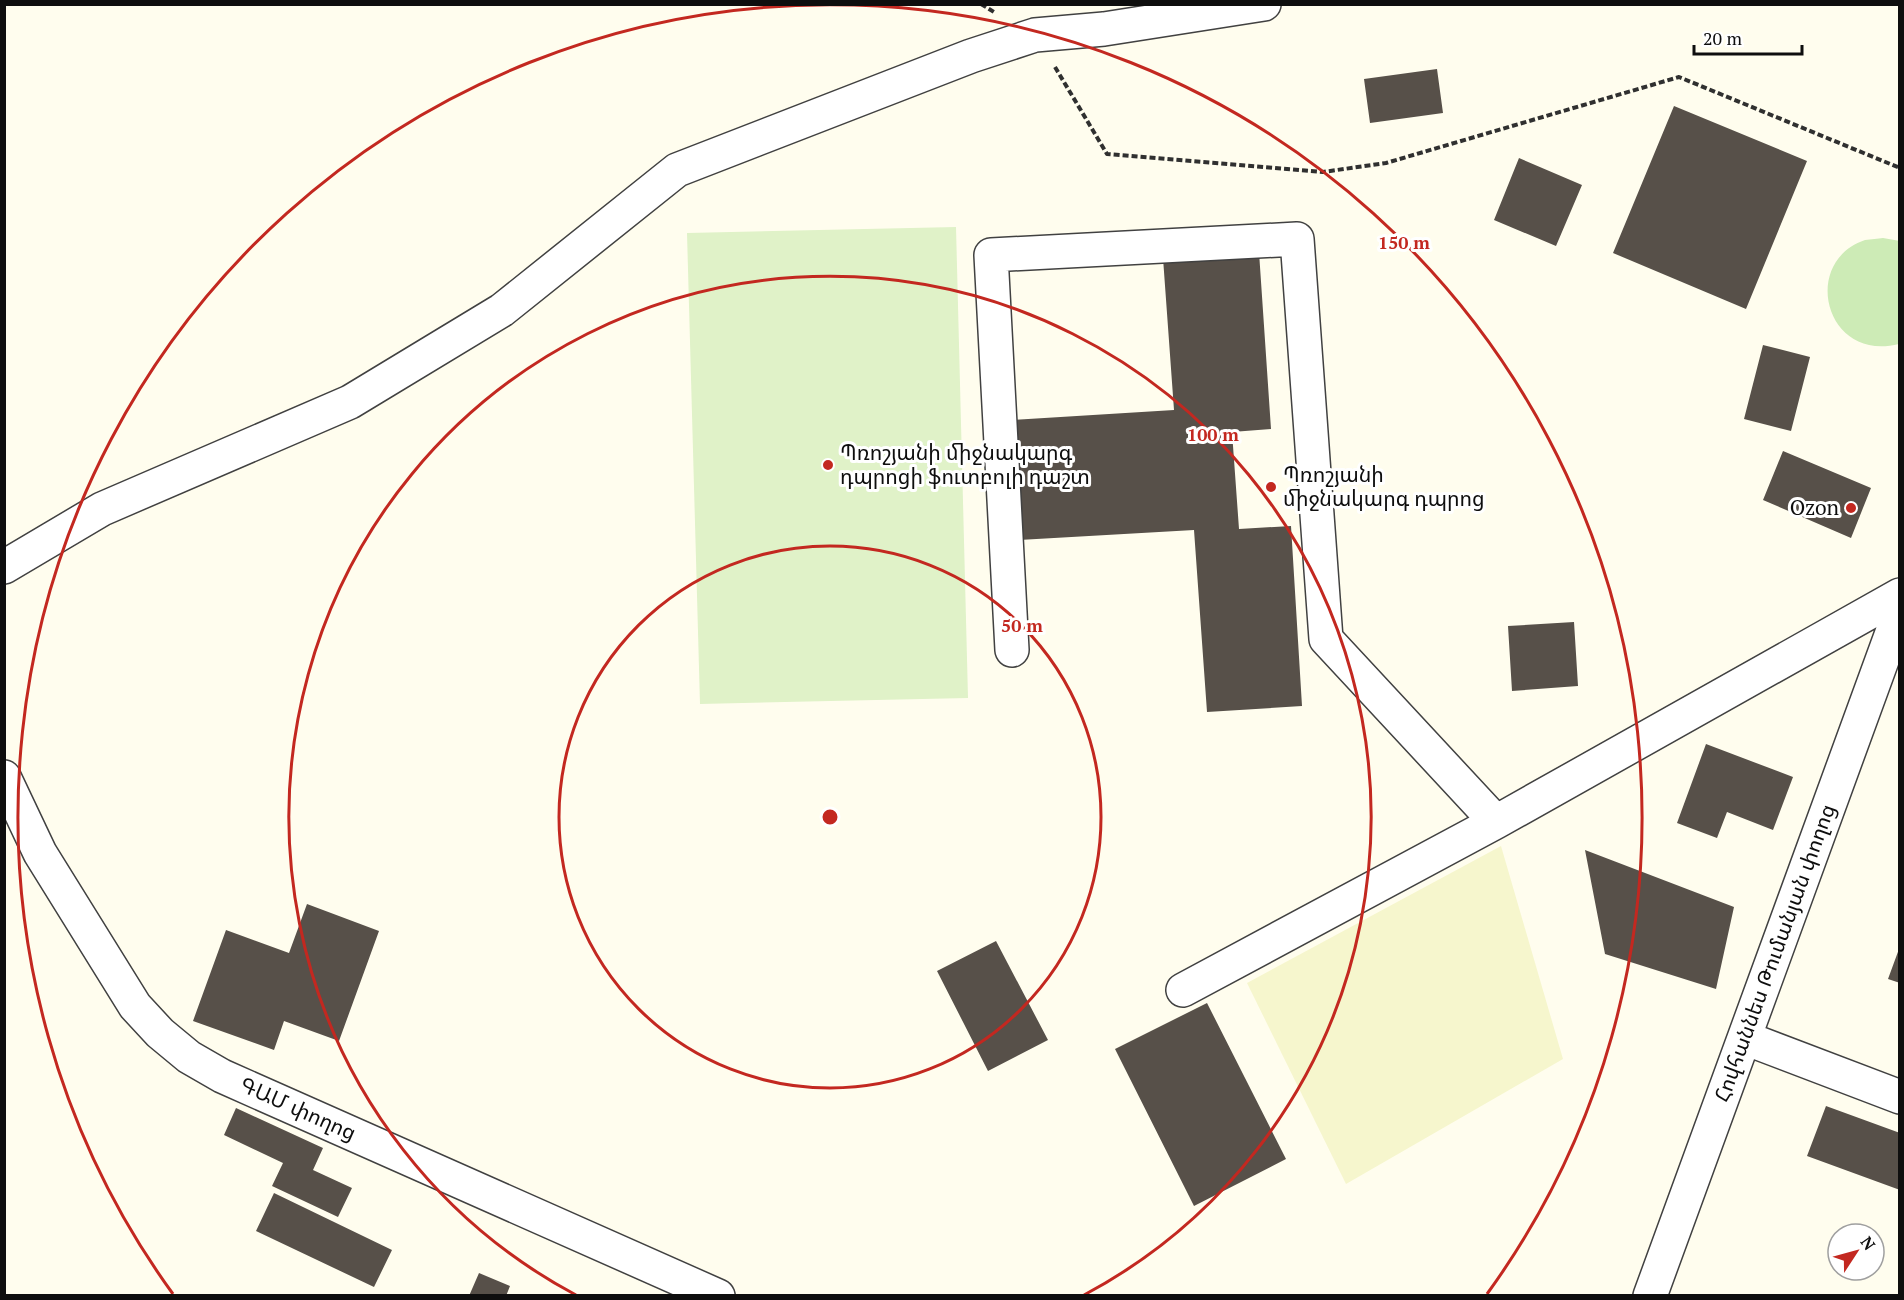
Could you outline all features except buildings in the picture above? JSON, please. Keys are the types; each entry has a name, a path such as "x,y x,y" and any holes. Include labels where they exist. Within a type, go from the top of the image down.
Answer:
{"street":[{"path":"4,567 102,509 350,402 502,310 677,170 971,56 1035,35 1104,29 1264,4"},
{"path":"1012,650 991,255 1297,239 1326,639 1496,822"},
{"path":"1183,990 1496,822 1899,595"},
{"name":"Հովհաննես Թումանյան փողոց","path":"1650,1296 1899,611"},
{"name":"ԳԱՄ փողոց","path":"4,777 40,853 135,1006 160,1033 189,1057 222,1076 717,1296"},
{"path":"1745,1038 1899,1097"}],"path":[{"path":"981,4 1035,35 1107,154 1323,172 1386,163 1679,77 1899,168"}],"green space":[{"name":"Պռոշյանի միջնակարգ դպրոցի ֆուտբոլի դաշտ","path":"956,227 968,698 700,704 687,233"},
{"path":"1883,238 1900,241 1899,344 1874,346 1853,339 1839,325 1830,307 1828,288 1832,268 1845,252 1865,240"},
{"path":"1501,846 1563,1059 1346,1184 1247,983"}],"place":[{"name":"Պռոշյանի միջնակարգ դպրոցի ֆուտբոլի դաշտ","path":"828,465"},
{"name":"Պռոշյանի միջնակարգ դպրոց","path":"1271,487"},
{"name":"Ozon","path":"1851,508"}]}
